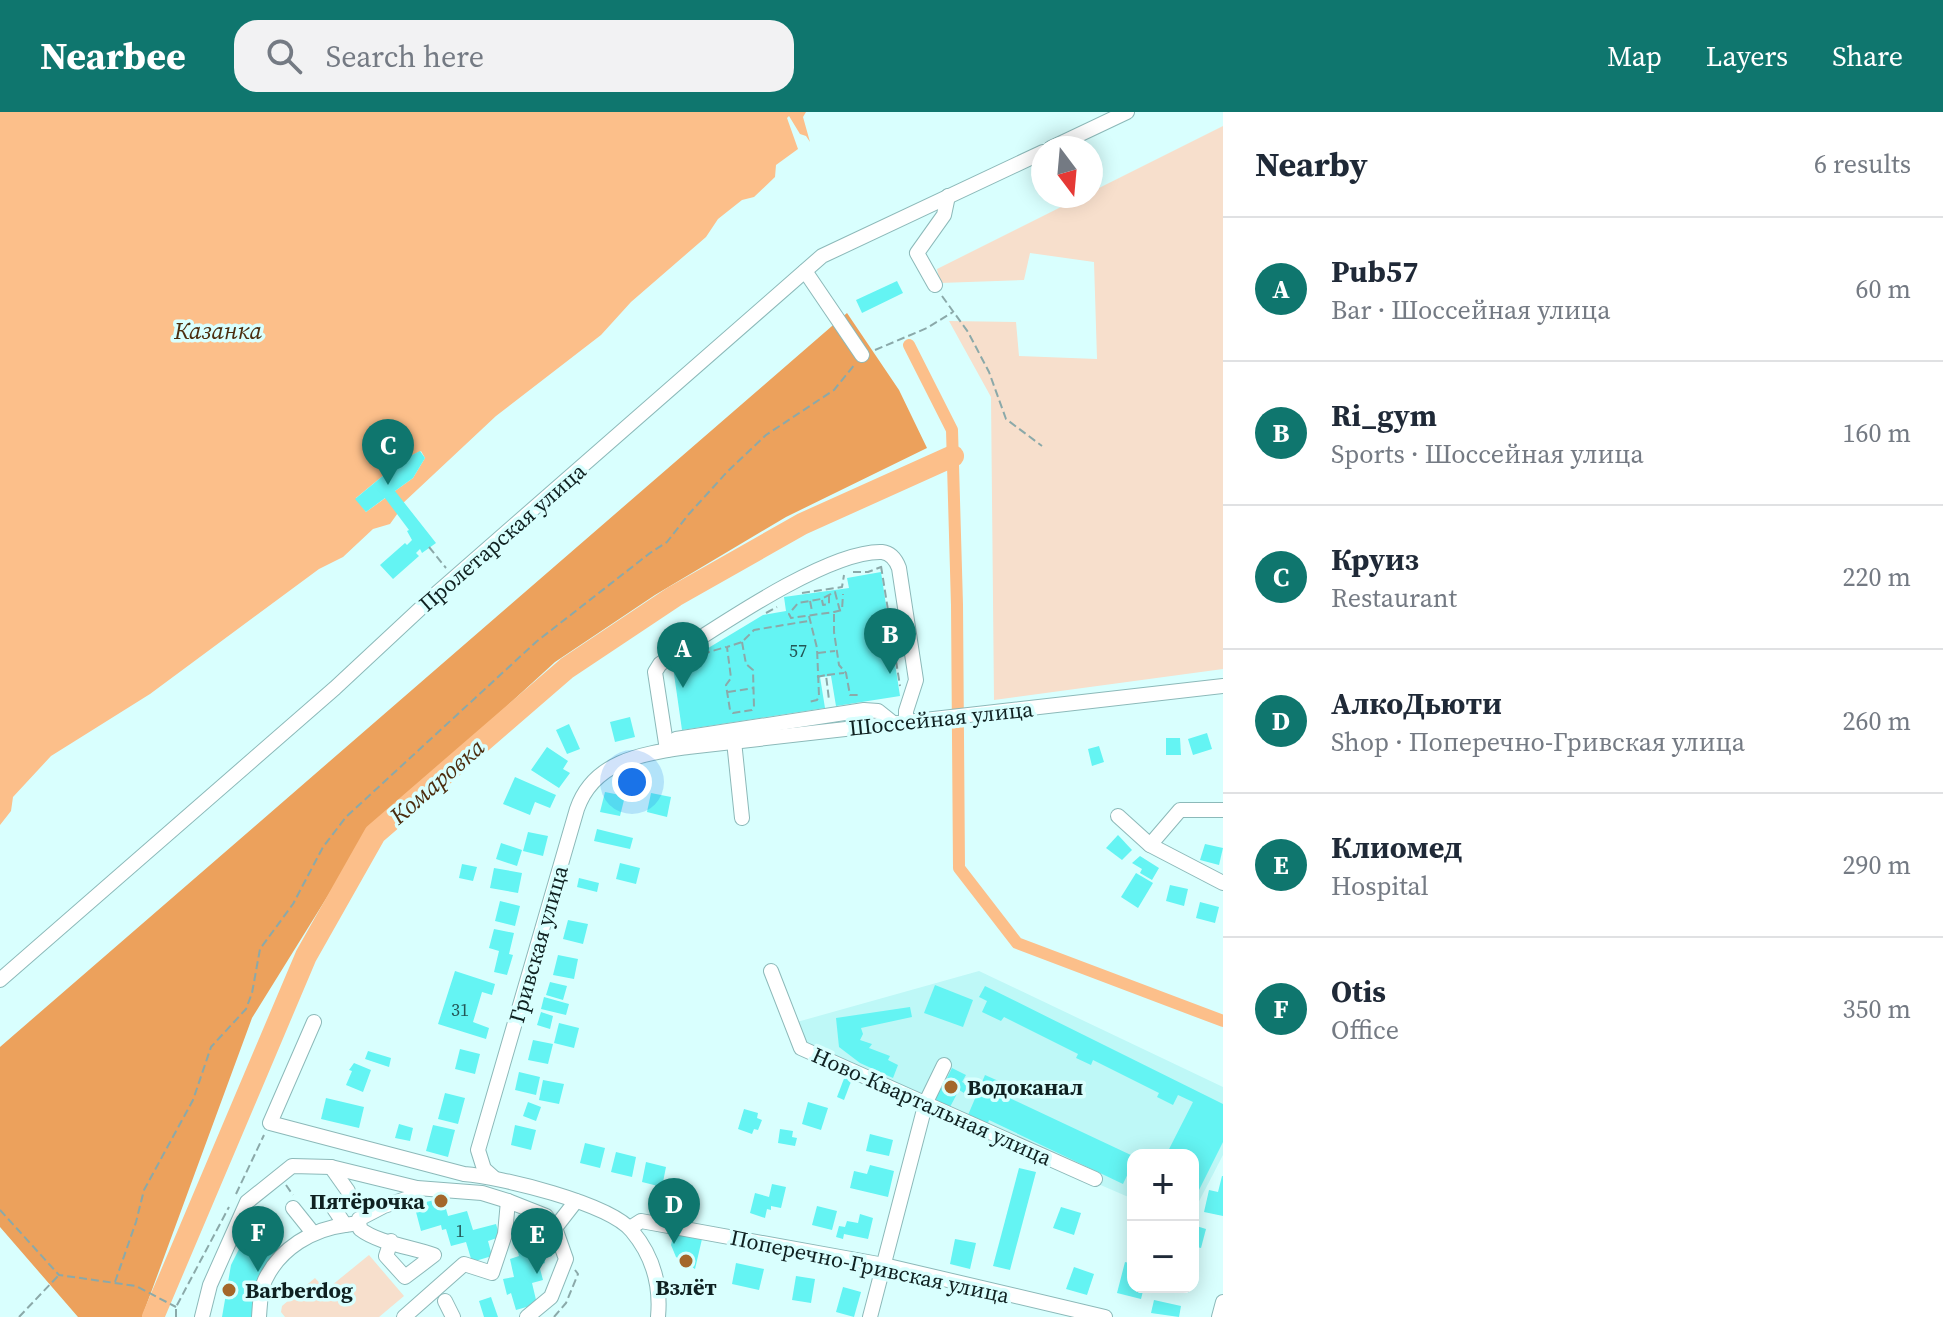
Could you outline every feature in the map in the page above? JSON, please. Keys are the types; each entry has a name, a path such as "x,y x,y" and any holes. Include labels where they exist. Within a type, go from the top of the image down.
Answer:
{"street":[{"path":"1076,136 1127,112"},
{"name":"Пролетарская улица","path":"0,980 324,698 437,593 822,256 1031,158"},
{"path":"935,285 914,256 944,215 948,196"},
{"path":"805,271 862,355"},
{"path":"883,552 892,557 899,568 916,680 909,700 899,722 878,711 864,710 664,747 655,672 658,666 768,596 851,557 883,552"},
{"name":"Шоссейная улица","path":"664,747 1223,686"},
{"path":"734,741 742,818"},
{"name":"Гривская улица","path":"493,1177 484,1169 478,1150 579,801 593,780 606,769 664,747"},
{"path":"1150,845 1180,810 1223,810"},
{"path":"1118,816 1150,845 1223,883"},
{"name":"Ново-Квартальная улица","path":"771,971 801,1048 1095,1179"},
{"path":"314,1022 270,1123 464,1174 493,1177 601,1211 630,1228 644,1248 660,1294 658,1317"},
{"path":"870,1317 926,1102 944,1065"},
{"path":"202,1317 210,1285 247,1202 292,1166 331,1167 414,1192 482,1193 546,1216 555,1228 566,1259 551,1297 527,1317"},
{"path":"331,1167 348,1191"},
{"path":"414,1192 418,1211"},
{"path":"259,1317 261,1292 266,1278 285,1253 322,1228 352,1224 414,1192"},
{"path":"404,1317 464,1264 492,1273 505,1234 508,1201"},
{"path":"555,1228 576,1201"},
{"path":"331,1204 368,1235 391,1241"},
{"path":"293,1208 313,1233"},
{"name":"Поперечно-Гривская улица","path":"630,1228 641,1221 884,1265 1105,1317"},
{"path":"445,1301 453,1317"},
{"path":"1219,1317 1223,1302"}],"path":[{"path":"935,285 968,332 989,372 1006,419 1042,446"},
{"path":"115,1282 144,1190 193,1100 211,1047 246,1009 260,949 293,904 323,847 346,817 536,642 667,542 727,472 766,435 834,390 862,355 927,328 953,312"},
{"path":"429,547 448,571"},
{"path":"848,571 868,572 881,567 900,691 909,700"},
{"path":"791,595 842,587 845,580 843,569"},
{"path":"821,599 823,605 829,604 829,593"},
{"path":"840,611 837,593 829,593 821,599 798,603 789,612 790,618 840,611 844,607 843,594"},
{"path":"810,601 812,611"},
{"path":"834,612 839,667 846,672 850,695 859,695"},
{"path":"809,616 817,653 819,698 809,702"},
{"path":"706,651 742,642 754,630 810,621"},
{"path":"727,647 731,676 726,684 731,713 750,711 754,708 753,670 745,663 742,642"},
{"path":"817,653 836,650"},
{"path":"816,677 846,672"},
{"path":"826,675 830,707"},
{"path":"727,692 754,688"},
{"path":"176,1317 176,1307 270,1123"},
{"path":"0,1210 59,1275 136,1286 176,1307"},
{"path":"19,1317 59,1275"}],"shaded area":[{"path":"1223,126 1223,669 994,700 991,397 949,321 1016,322 1019,356 1097,359 1094,262 1030,253 1024,280 940,283 937,269 1059,208 1103,208 1103,186"},
{"path":"847,313 899,390 927,448 786,517 655,595 555,662 365,836 252,1018 142,1317 78,1317 0,1227 0,1047"},
{"path":"979,971 1223,1087 1223,1155 1199,1201 1199,1149 1127,1149 1127,1196 818,1063 804,1047 797,1022"},
{"path":"369,1255 404,1296 379,1317 285,1317 281,1312 282,1306 315,1278 326,1290"}],"water":[{"name":"Казанка","path":"0,112 806,112 803,117 810,142 800,134 789,116 787,118 798,149 776,165 775,177 754,197 742,200 718,219 706,237 631,302 601,335 496,416 402,504 390,524 373,529 343,557 319,569 150,694 51,756 13,797 11,811 0,825","holes":["421,451 425,458 413,478 366,512 356,498 402,460"]}],"building":[{"path":"897,281 903,293 862,313 856,300"},
{"path":"420,451 425,458 413,478 395,491 436,543 422,553 420,549 416,553 419,556 393,579 380,565 412,540 409,530 385,498 366,512 355,499 402,460"},
{"path":"881,572 900,696 836,706 831,676 820,677 825,708 682,730 673,667 696,663 695,656 763,615 786,611 784,597 849,588 847,578"},
{"path":"630,717 635,737 615,742 610,722"},
{"path":"569,724 580,749 567,754 556,730"},
{"path":"1207,733 1212,749 1193,755 1188,739"},
{"path":"1166,738 1180,738 1181,755 1166,755"},
{"path":"1099,746 1104,762 1092,766 1088,749"},
{"path":"547,747 568,761 563,769 570,773 559,788 531,770"},
{"path":"515,777 556,795 550,808 535,802 530,815 503,804"},
{"path":"605,792 625,796 620,816 600,812"},
{"path":"651,793 671,797 667,817 647,812"},
{"path":"597,829 633,838 630,849 594,841"},
{"path":"528,832 548,836 543,856 523,851"},
{"path":"1118,835 1132,850 1122,860 1106,848"},
{"path":"501,843 522,850 517,866 496,859"},
{"path":"1205,844 1223,848 1219,865 1200,860"},
{"path":"1140,856 1159,868 1152,880 1140,873 1142,869 1132,863"},
{"path":"620,863 640,868 636,884 616,879"},
{"path":"462,864 477,867 473,881 459,878"},
{"path":"494,868 522,873 518,893 490,888"},
{"path":"1136,873 1153,883 1138,908 1121,897"},
{"path":"579,878 599,883 597,892 577,887"},
{"path":"1170,885 1188,889 1184,906 1166,901"},
{"path":"500,901 520,906 515,926 495,921"},
{"path":"1200,902 1219,907 1215,923 1196,918"},
{"path":"568,920 588,924 583,944 563,939"},
{"path":"494,929 514,933 509,954 513,955 507,975 494,972 499,951 489,948"},
{"path":"558,955 578,959 574,979 553,975"},
{"path":"455,971 495,984 492,995 482,992 473,1022 489,1028 486,1039 438,1024"},
{"path":"550,982 567,986 563,1000 546,995"},
{"path":"935,985 973,1000 963,1027 924,1013"},
{"path":"985,986 1223,1104 1223,1142 1199,1190 1199,1149 1169,1149 1193,1102 1178,1095 1173,1105 1157,1097 1159,1093 1093,1060 1091,1065 1076,1058 1078,1054 1004,1017 1001,1021 982,1012 987,1001 979,997"},
{"path":"544,997 569,1004 566,1015 541,1009"},
{"path":"910,1007 912,1017 861,1028 863,1034 860,1040 872,1044 869,1048 890,1056 888,1060 898,1065 893,1078 860,1063 839,1047 836,1018"},
{"path":"541,1012 553,1016 550,1029 537,1025"},
{"path":"559,1023 579,1028 574,1048 554,1043"},
{"path":"533,1040 553,1044 548,1064 528,1060"},
{"path":"460,1049 480,1054 475,1074 455,1069"},
{"path":"368,1051 391,1058 389,1067 365,1059"},
{"path":"354,1063 371,1070 363,1092 346,1085"},
{"name":"Водоканал","path":"952,1068 966,1075 962,1082 968,1085 964,1093 959,1090 950,1107 931,1097 939,1080 945,1082"},
{"path":"519,1072 540,1077 536,1095 515,1090"},
{"path":"985,1075 1003,1083 999,1093 1127,1153 1127,1176 1123,1184 989,1120 988,1123 968,1115"},
{"path":"845,1076 852,1079 844,1100 837,1097"},
{"path":"543,1080 564,1084 559,1104 539,1100"},
{"path":"445,1093 465,1098 458,1124 438,1119"},
{"path":"326,1098 364,1107 359,1128 321,1119"},
{"path":"528,1102 541,1107 536,1121 523,1116"},
{"path":"808,1102 828,1108 821,1130 802,1124"},
{"path":"744,1109 758,1113 757,1118 762,1120 758,1130 754,1129 752,1134 738,1129"},
{"path":"399,1124 413,1128 410,1141 395,1138"},
{"path":"433,1125 455,1130 448,1157 426,1151"},
{"path":"515,1125 536,1130 531,1150 511,1145"},
{"path":"780,1129 793,1131 792,1137 797,1138 795,1146 778,1143"},
{"path":"870,1134 893,1140 889,1156 866,1151"},
{"path":"585,1143 605,1148 600,1168 580,1163"},
{"path":"616,1152 636,1157 632,1177 611,1172"},
{"path":"646,1162 666,1167 662,1187 642,1182"},
{"path":"870,1165 894,1171 888,1197 850,1188 854,1171 867,1174"},
{"path":"1019,1168 1036,1172 1010,1270 993,1266"},
{"path":"1222,1176 1223,1216 1204,1212 1209,1190 1218,1192"},
{"path":"772,1184 786,1187 781,1208 771,1206 765,1218 750,1213 755,1193 769,1197"},
{"path":"443,1198 448,1216 467,1211 473,1230 496,1224 500,1237 488,1241 492,1256 472,1262 466,1242 451,1246 446,1229 442,1230 441,1225 421,1231 416,1212 428,1208 426,1202"},
{"path":"817,1206 837,1211 832,1230 812,1225"},
{"path":"1061,1207 1081,1213 1074,1235 1053,1228"},
{"path":"860,1214 873,1218 868,1239 844,1234 843,1239 836,1237 839,1226 845,1227 847,1221 858,1223"},
{"path":"254,1219 280,1237 262,1275 254,1317 222,1317 231,1265"},
{"path":"1199,1227 1206,1229 1199,1248"},
{"path":"531,1232 532,1238 546,1234 552,1256 544,1258 545,1263 539,1265 543,1280 532,1283 537,1304 516,1310 511,1293 507,1295 503,1279 514,1277 510,1259 519,1256 514,1237"},
{"path":"674,1232 702,1239 695,1269 676,1257 671,1245"},
{"path":"955,1239 976,1243 970,1269 950,1264"},
{"path":"1127,1262 1127,1293 1142,1293 1141,1299 1117,1293"},
{"path":"736,1263 764,1269 759,1290 732,1284"},
{"path":"1074,1267 1094,1274 1087,1295 1066,1289"},
{"path":"796,1276 815,1279 811,1303 792,1300"},
{"path":"843,1287 861,1292 854,1317 836,1312"},
{"path":"491,1297 498,1317 484,1317 479,1301"},
{"path":"1154,1300 1181,1306 1179,1317 1151,1313"}],"waterway":[{"path":"909,345 952,430 959,868 1017,943 1223,1021"},
{"name":"Комаровка","path":"153,1317 306,956 375,834 567,668 675,596 802,524 953,456"}],"place":[{"name":"Круиз","path":"388,485"},
{"name":"Ri_gym","path":"890,674"},
{"name":"Pub57","path":"683,688"},
{"name":"Водоканал","path":"951,1087"},
{"name":"Пятёрочка","path":"441,1201"},
{"name":"АлкоДьюти","path":"674,1244"},
{"name":"Взлёт","path":"686,1261"},
{"name":"Otis","path":"258,1272"},
{"name":"Клиомед","path":"537,1274"},
{"name":"Barberdog","path":"229,1290"}]}
